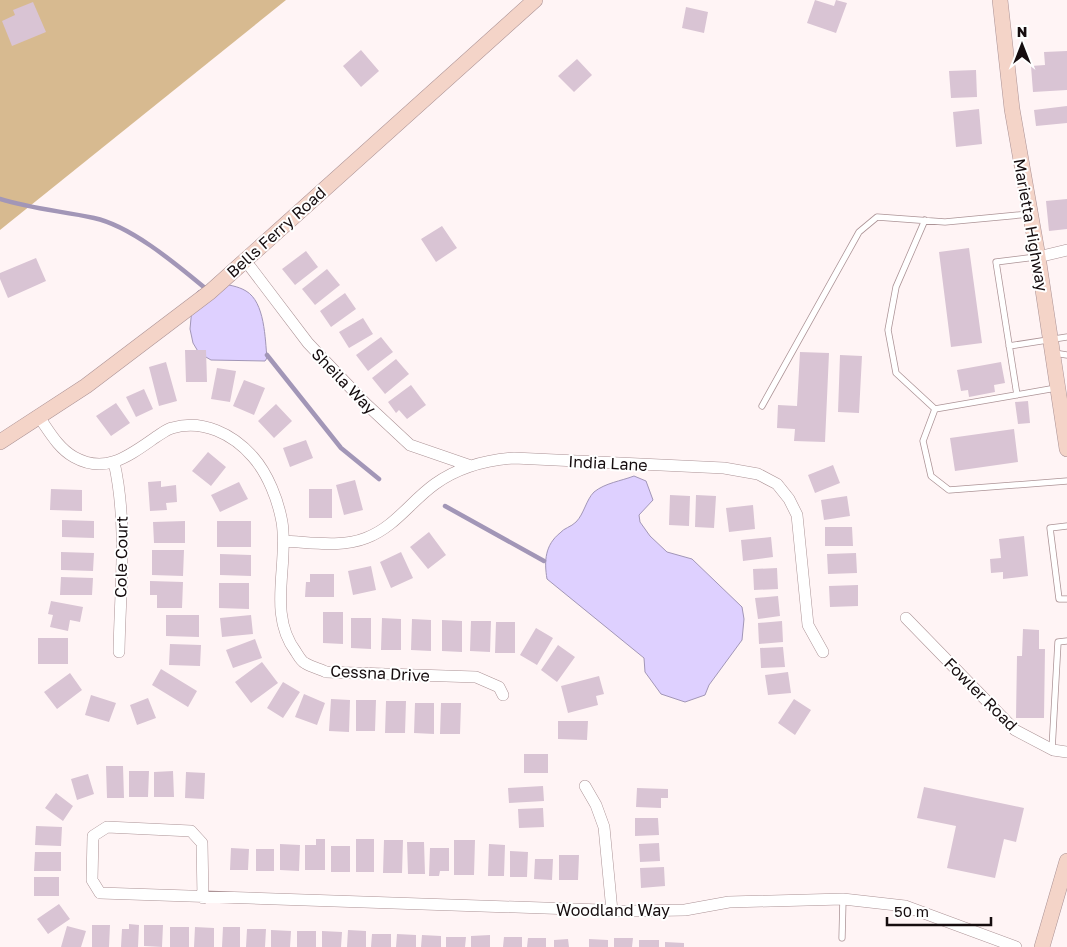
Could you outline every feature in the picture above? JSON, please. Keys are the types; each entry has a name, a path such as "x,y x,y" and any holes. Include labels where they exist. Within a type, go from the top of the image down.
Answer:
{"main road":[{"name":"Bells Ferry Road","path":"0,442 86,386 210,292 535,0"},
{"name":"Marietta Highway","path":"1000,0 1012,109 1038,257 1056,388 1067,449"},
{"path":"1042,947 1067,861"}],"street":[{"path":"1038,257 1067,250"},
{"name":"Sheila Way","path":"245,260 308,343 365,403 410,445 471,466"},
{"name":"Cessna Drive","path":"39,417 57,442 74,457 92,463 109,465 172,428 197,426 215,428 236,440 254,457 268,478 282,522 280,601 284,629 289,643 304,663 326,672 476,677 499,687 503,695"},
{"name":"India Lane","path":"283,541 336,544 366,538 396,520 434,484 486,460 514,458 724,468 758,474 777,484 789,498 797,515 808,625 823,652"},
{"name":"Cole Court","path":"114,462 120,485 122,514 119,652"},
{"name":"Fowler Road","path":"906,618 1015,730 1052,749 1067,752"},
{"path":"585,786 596,805 604,827 612,911"},
{"name":"Woodland Way","path":"203,898 202,844 191,832 107,827 93,836 92,880 100,893 203,898 612,911 685,910 730,902 842,899 904,906 1016,947"}],"lane":[{"path":"762,406 859,232 876,217 945,222 1030,214"},
{"path":"926,220 896,287 888,330 896,373 935,409"},
{"path":"1017,395 996,262 1038,257"},
{"path":"1009,346 1051,346 1067,337"},
{"path":"1051,346 1067,355"},
{"path":"935,409 1056,388"},
{"path":"935,409 923,440 931,476 950,490 1067,481"},
{"path":"1067,526 1050,528 1059,599 1067,598"},
{"path":"1052,749 1058,642 1067,641"},
{"path":"842,899 842,938"}],"shaded area":[{"path":"0,0 286,0 0,230"},
{"path":"219,283 243,289 257,303 263,322 267,358 265,361 211,360 199,353 193,343 190,329 193,297 198,291"},
{"path":"634,476 646,481 653,500 639,515 640,522 650,536 667,552 692,559 742,607 744,619 742,640 709,685 705,695 685,702 661,694 645,672 644,658 547,579 547,554 555,538 563,530 576,522 594,492 608,484"}],"building":[{"path":"815,0 834,6 836,0 847,3 836,33 807,23"},
{"path":"33,2 46,32 12,46 2,21 15,15 13,10"},
{"path":"686,7 708,12 704,33 682,28"},
{"path":"361,50 379,71 361,87 343,66"},
{"path":"1067,51 1067,90 1033,92 1031,66 1045,65 1044,52"},
{"path":"577,59 592,75 574,92 558,76"},
{"path":"976,70 977,97 951,98 949,71"},
{"path":"1067,106 1067,123 1036,126 1034,110"},
{"path":"979,109 982,144 956,147 953,112"},
{"path":"1067,199 1067,229 1049,231 1046,201"},
{"path":"442,226 457,248 436,262 421,239"},
{"path":"969,248 982,343 951,347 939,252"},
{"path":"306,251 318,267 295,285 282,269"},
{"path":"36,258 46,281 8,298 0,279 0,273"},
{"path":"327,269 340,285 315,305 302,289"},
{"path":"345,293 356,309 331,327 320,311"},
{"path":"363,318 373,334 349,348 339,332"},
{"path":"381,337 393,352 368,371 356,355"},
{"path":"185,350 206,350 207,382 186,382"},
{"path":"800,352 829,353 825,442 794,441 795,429 777,428 778,405 797,406"},
{"path":"840,355 862,356 859,413 838,412"},
{"path":"396,359 409,374 385,394 372,378"},
{"path":"166,362 177,401 159,406 149,367"},
{"path":"1001,362 1005,383 994,385 995,392 969,397 968,390 961,391 957,370"},
{"path":"217,368 236,371 230,402 211,399"},
{"path":"244,380 265,388 254,415 233,406"},
{"path":"411,385 426,405 407,419 399,410 396,413 388,402"},
{"path":"144,389 153,409 136,417 126,397"},
{"path":"1028,401 1030,423 1018,424 1015,402"},
{"path":"116,403 130,423 111,436 96,416"},
{"path":"276,404 292,421 274,438 258,421"},
{"path":"1014,429 1018,462 955,471 950,438"},
{"path":"306,440 313,458 290,467 283,448"},
{"path":"208,452 226,467 211,486 192,471"},
{"path":"833,465 840,483 815,493 808,475"},
{"path":"355,480 363,510 344,515 336,485"},
{"path":"161,481 161,487 176,485 177,502 166,503 167,510 150,511 148,482"},
{"path":"239,482 248,499 220,512 211,495"},
{"path":"51,489 82,490 82,511 50,510"},
{"path":"309,489 332,489 332,518 309,518"},
{"path":"670,495 690,496 689,526 669,525"},
{"path":"696,495 716,496 714,528 695,527"},
{"path":"847,496 850,516 824,520 821,500"},
{"path":"753,505 755,529 729,532 726,508"},
{"path":"62,520 94,521 94,538 62,537"},
{"path":"185,521 185,543 154,543 153,522"},
{"path":"217,521 251,521 251,547 217,547"},
{"path":"825,527 852,527 853,546 825,546"},
{"path":"429,532 446,555 428,569 410,547"},
{"path":"1024,536 1028,576 1003,579 1003,572 991,573 990,559 1001,558 999,539"},
{"path":"771,537 773,557 743,561 741,540"},
{"path":"152,550 184,550 183,576 152,575"},
{"path":"61,552 94,553 93,571 61,570"},
{"path":"401,552 413,578 391,588 380,562"},
{"path":"856,553 857,573 828,574 827,554"},
{"path":"220,554 251,555 251,576 220,575"},
{"path":"371,566 376,590 353,595 348,571"},
{"path":"777,568 778,589 754,590 753,569"},
{"path":"310,574 334,574 334,597 305,597 306,582 310,582"},
{"path":"61,577 93,578 92,595 60,595"},
{"path":"150,581 183,582 182,608 157,608 157,595 150,595"},
{"path":"219,583 249,583 249,609 219,608"},
{"path":"858,585 858,606 830,607 829,586"},
{"path":"778,596 780,616 758,619 755,598"},
{"path":"51,601 83,607 80,622 70,620 68,631 50,627 53,615 48,614"},
{"path":"323,612 343,612 343,644 323,643"},
{"path":"166,615 199,615 199,637 166,636"},
{"path":"251,615 253,634 222,637 220,618"},
{"path":"351,618 371,618 371,649 351,648"},
{"path":"382,618 401,619 401,650 381,650"},
{"path":"412,619 431,620 431,651 411,650"},
{"path":"442,620 462,621 462,652 442,651"},
{"path":"471,621 491,621 490,652 470,651"},
{"path":"782,621 783,642 759,644 758,623"},
{"path":"496,622 515,622 515,653 495,653"},
{"path":"536,628 553,638 537,665 520,655"},
{"path":"1023,629 1039,630 1039,649 1045,649 1044,718 1016,718 1017,656 1022,656"},
{"path":"38,638 68,638 68,664 38,664"},
{"path":"255,639 262,658 233,668 226,650"},
{"path":"170,644 201,645 200,666 169,665"},
{"path":"558,645 575,657 557,682 541,670"},
{"path":"783,647 785,667 761,668 760,648"},
{"path":"262,662 278,683 251,703 235,682"},
{"path":"161,669 197,691 188,707 152,685"},
{"path":"788,672 791,693 768,695 765,675"},
{"path":"70,673 82,690 57,709 44,692"},
{"path":"599,676 604,694 596,696 598,705 568,713 561,686"},
{"path":"283,682 300,692 283,718 267,708"},
{"path":"304,694 325,703 317,725 295,717"},
{"path":"91,695 116,703 109,722 85,715"},
{"path":"148,698 156,718 137,725 130,705"},
{"path":"331,699 350,700 349,732 329,731"},
{"path":"794,699 811,710 795,735 778,723"},
{"path":"356,700 376,700 375,731 356,731"},
{"path":"386,701 406,701 405,733 385,733"},
{"path":"415,703 434,703 434,734 414,733"},
{"path":"441,703 461,703 460,734 440,734"},
{"path":"558,721 588,721 587,740 558,739"},
{"path":"524,754 548,754 548,773 524,773"},
{"path":"106,766 123,766 124,798 107,798"},
{"path":"129,771 149,771 148,797 129,797"},
{"path":"173,771 174,797 154,797 154,772"},
{"path":"186,772 205,773 204,799 185,798"},
{"path":"88,774 94,794 77,800 71,779"},
{"path":"543,786 544,801 509,803 508,788"},
{"path":"924,787 1024,808 1016,842 1004,839 995,878 947,868 956,826 917,818"},
{"path":"637,788 668,789 668,798 661,798 661,808 636,807"},
{"path":"56,793 73,806 63,821 45,808"},
{"path":"543,808 544,827 519,828 518,809"},
{"path":"635,818 658,818 659,835 635,836"},
{"path":"36,826 62,827 61,846 35,845"},
{"path":"316,839 325,839 325,870 305,870 305,845 316,845"},
{"path":"356,839 374,839 374,872 356,872"},
{"path":"384,840 403,840 402,873 383,873"},
{"path":"454,840 475,840 474,875 454,875"},
{"path":"407,842 424,842 425,874 408,874"},
{"path":"659,843 660,861 640,862 639,844"},
{"path":"280,844 300,845 299,871 280,870"},
{"path":"489,844 505,845 504,876 488,876"},
{"path":"331,846 350,846 350,872 331,872"},
{"path":"231,848 249,849 248,870 230,870"},
{"path":"430,848 449,848 449,871 440,871 439,876 429,876"},
{"path":"256,849 274,849 274,871 256,871"},
{"path":"510,851 528,852 527,877 510,877"},
{"path":"35,852 61,852 61,871 34,871"},
{"path":"559,855 579,855 578,880 559,880"},
{"path":"535,859 553,859 552,880 534,879"},
{"path":"664,867 665,886 641,888 640,868"},
{"path":"34,877 59,877 59,896 34,896"},
{"path":"59,904 70,919 48,934 37,919"},
{"path":"129,924 139,925 138,947 121,947 122,929 129,929"},
{"path":"92,925 110,925 109,947 92,947"},
{"path":"144,925 163,925 162,947 144,946"},
{"path":"67,926 86,931 81,947 61,947"},
{"path":"170,927 189,927 189,947 170,947"},
{"path":"195,927 214,928 214,947 194,947"},
{"path":"223,927 240,927 240,947 222,947"},
{"path":"247,929 266,929 265,947 246,947"},
{"path":"271,930 291,931 290,947 271,947"},
{"path":"348,930 366,931 366,947 347,947"},
{"path":"297,931 316,931 316,947 297,947"},
{"path":"322,931 342,932 341,947 322,947"},
{"path":"372,934 391,934 391,947 371,947"},
{"path":"397,934 416,935 416,947 396,947"},
{"path":"422,935 441,936 441,947 421,947"},
{"path":"490,935 490,947 471,947 471,936"},
{"path":"446,937 466,937 465,947 446,947"},
{"path":"504,937 522,937 522,947 503,947"},
{"path":"528,938 546,938 546,947 527,947"},
{"path":"614,938 633,938 632,947 614,947"},
{"path":"568,939 569,947 554,947 554,940"},
{"path":"589,939 608,940 608,947 589,947"},
{"path":"639,940 659,940 659,947 639,947"},
{"path":"665,942 684,943 684,947 665,947"}],"waterway":[{"path":"0,199 108,222 138,237 205,288"},
{"path":"267,355 341,448 379,479"},
{"path":"445,506 544,561"}]}
